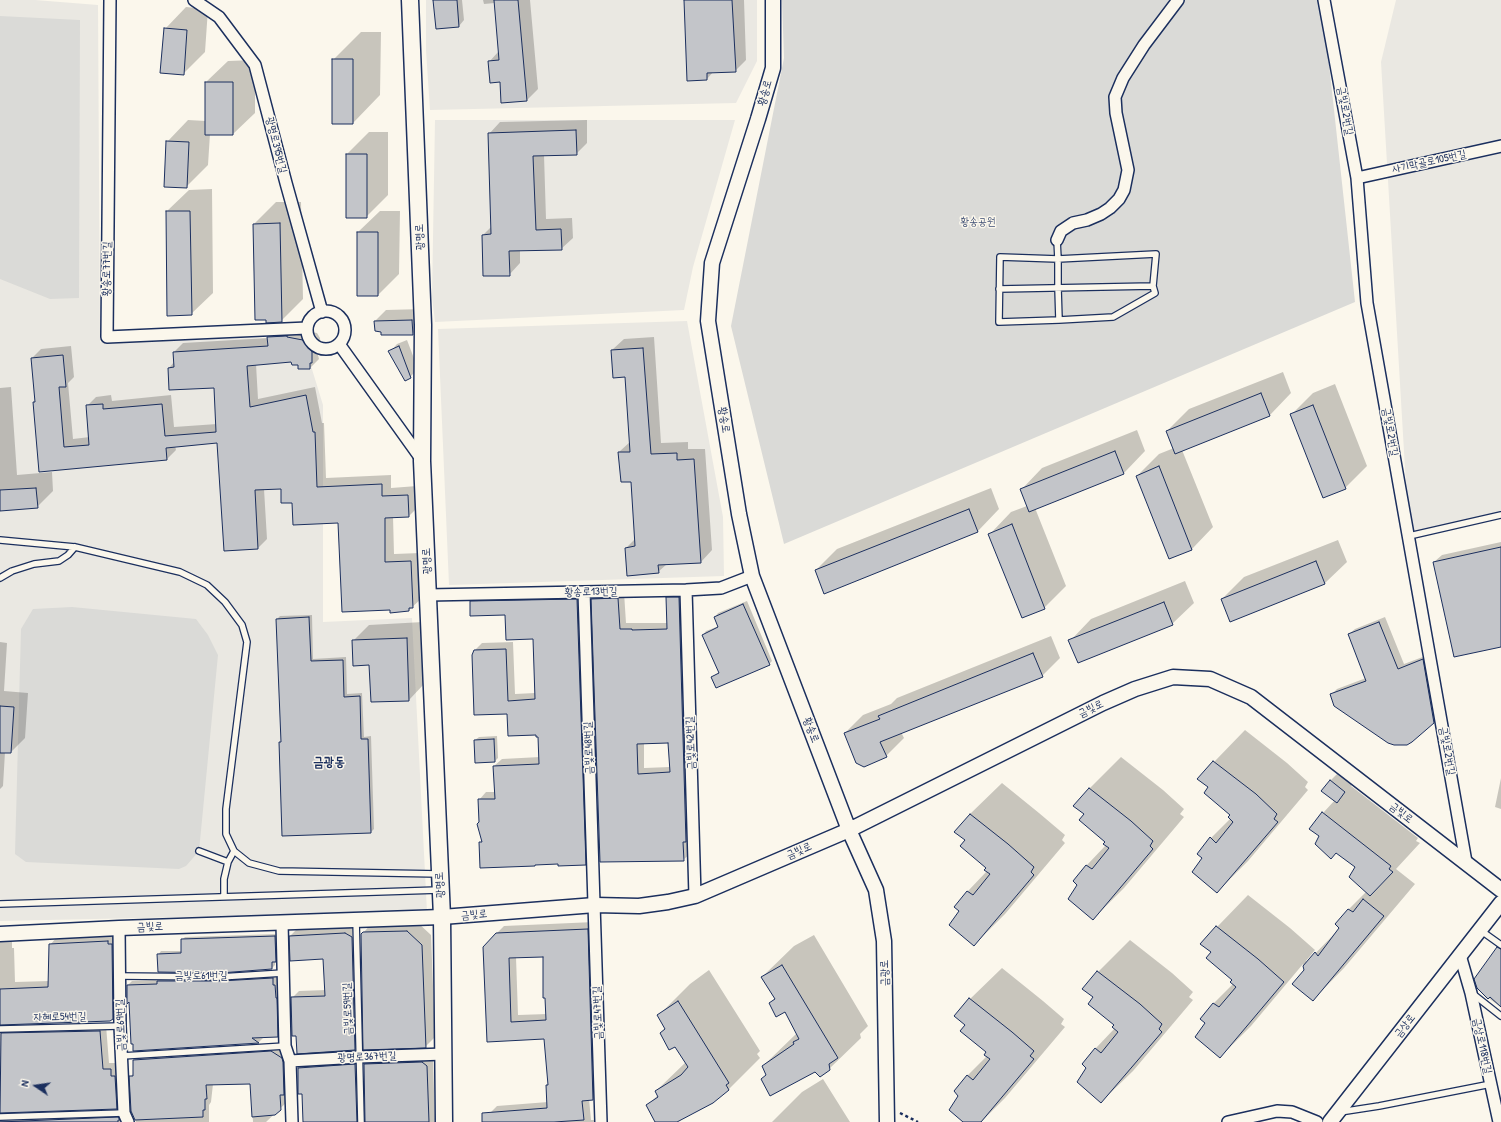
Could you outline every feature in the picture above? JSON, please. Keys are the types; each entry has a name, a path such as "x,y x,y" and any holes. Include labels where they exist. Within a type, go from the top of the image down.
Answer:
{"main road":[{"name":"광명로","path":"410,0 423,325 422,461 442,917 444,1122"}],"street":[{"name":"황송로77번길","path":"110,0 107,336 307,328"},
{"name":"광명로395번길","path":"194,0 219,17 255,65 322,312"},
{"name":"황송로","path":"773,0 773,68 758,120 712,263 708,322 739,514 752,576 849,830"},
{"path":"1057,240 1061,231 1073,223 1101,214 1110,208 1119,199 1124,190 1128,170 1116,113 1115,97 1127,72 1178,0"},
{"name":"금빛로2번길","path":"1324,0 1357,178 1367,303 1466,862"},
{"name":"사기막골로105번길","path":"1357,178 1501,146"},
{"path":"322,312 332,312 338,315 342,320 345,333 339,344 333,348 320,348 314,345 310,341 307,334 309,321 313,316 322,312"},
{"path":"339,344 422,461"},
{"name":"황송로13번길","path":"428,595 721,588 752,576"},
{"name":"금빛로42번길","path":"686,590 695,896"},
{"name":"금빛로48번길","path":"584,592 595,905"},
{"name":"금빛로","path":"0,934 118,928 442,917 595,905 639,906 668,902 695,896 849,830 1103,703 1135,689 1174,676 1210,679 1251,697 1501,890"},
{"name":"금광로","path":"849,830 876,890 884,940 887,1122"},
{"name":"금상로","path":"1334,1117 1501,903"},
{"name":"금빛로47번길","path":"595,905 601,1122"},
{"path":"282,923 285,1046 290,1061 292,1122"},
{"name":"금빛로69번길","path":"118,928 120,1026 126,1117"},
{"name":"금상로118번길","path":"1460,955 1471,993 1499,1122"},
{"name":"광명로367번길","path":"290,1061 444,1054"},
{"path":"1228,1122 1277,1111 1292,1112 1317,1122"}],"lane":[{"path":"1057,240 1059,320"},
{"path":"1156,254 1153,286 1155,293 1113,317 999,322 1000,257 1058,259 1156,254"},
{"path":"999,289 1153,286"},
{"path":"1409,536 1501,515"},
{"path":"0,540 75,547 180,572 207,585 225,602 242,625 247,642 226,809 226,834 234,851 249,863 279,871 440,882"},
{"path":"0,578 12,571 34,564 59,561 68,555 75,547"},
{"path":"199,851 228,862"},
{"path":"224,897 224,879 228,862 234,851"},
{"path":"0,904 224,897 440,882"},
{"name":"금빛로59번길","path":"356,919 361,1122"},
{"path":"1480,930 1501,945"},
{"name":"금빛로61번길","path":"119,976 220,977 283,973"},
{"name":"금상로118번길","path":"1471,993 1501,1016"},
{"name":"자혜로54번길","path":"0,1029 120,1026"},
{"path":"122,1056 285,1046"},
{"path":"1334,1117 1379,1106 1491,1084"},
{"path":"0,1117 126,1117"}],"path":[{"path":"887,1107 918,1122"}],"shaded area":[{"path":"0,0 35,0 98,5 100,342 154,339 282,338 303,340 323,405 323,622 412,618 427,912 0,921"},
{"path":"426,0 757,0 757,61 736,103 430,110 426,50"},
{"path":"1396,0 1501,0 1501,515 1409,536 1381,62"},
{"path":"435,120 735,120 693,267 684,310 435,322 432,297"},
{"path":"687,321 723,517 724,576 449,585 438,329"}],"green space":[{"name":"황송공원","path":"782,0 1322,0 1355,302 784,544 731,326 784,58"},
{"path":"0,16 80,20 79,298 50,299 0,279"},
{"path":"72,607 196,619 208,635 218,655 199,851 186,866 179,869 26,862 15,854 21,629 33,609"}],"building":[{"path":"433,0 457,0 459,27 436,29"},
{"path":"494,0 518,0 527,101 501,103 500,82 490,83 488,61 499,60"},
{"path":"684,0 732,0 736,72 707,73 707,80 687,81"},
{"path":"164,28 187,30 184,75 160,73"},
{"path":"332,59 353,59 353,124 332,124"},
{"path":"205,82 233,82 233,135 205,135"},
{"path":"576,130 577,155 533,156 536,230 561,229 562,250 509,251 510,276 483,276 482,235 491,234 488,133"},
{"path":"166,141 189,142 187,188 164,187"},
{"path":"346,154 367,154 367,218 346,218"},
{"path":"166,211 190,211 192,315 167,316"},
{"path":"280,223 282,322 266,323 266,320 255,320 253,224"},
{"path":"357,232 378,232 378,296 357,296"},
{"path":"412,320 413,335 381,335 381,332 375,331 374,321"},
{"path":"287,336 308,341 312,347 312,363 310,363 310,369 298,369 298,365 292,365 291,362 247,366 250,407 306,395 313,432 315,432 317,487 382,484 382,496 408,495 409,517 385,518 385,562 411,561 413,608 409,608 409,611 390,613 390,610 342,612 338,523 293,525 292,503 281,503 281,489 255,490 258,549 224,551 217,443 166,448 167,460 39,472 31,358 63,355 66,387 59,387 64,447 89,445 86,405 103,404 103,409 162,404 165,436 216,432 214,388 169,390 168,368 174,367 173,352 268,346 267,337"},
{"path":"399,346 411,378 405,381 388,351"},
{"path":"643,348 651,454 677,453 677,460 694,459 701,563 658,565 659,573 627,576 625,548 635,546 631,482 621,482 618,452 630,452 625,377 613,378 611,350"},
{"path":"1261,393 1270,416 1175,454 1166,431"},
{"path":"1313,405 1346,489 1323,498 1290,414"},
{"path":"1115,451 1124,474 1029,512 1020,489"},
{"path":"1159,466 1192,550 1169,559 1136,476"},
{"path":"36,488 38,508 0,511 0,490"},
{"path":"969,509 978,532 824,594 815,570"},
{"path":"1012,524 1045,609 1022,618 988,534"},
{"path":"1501,547 1501,647 1454,657 1433,562"},
{"path":"1316,561 1325,584 1230,622 1221,599"},
{"path":"666,597 679,597 686,842 683,842 684,861 600,862 591,599 618,598 620,629 667,629","holes":["668,743 670,772 638,774 637,744"]},
{"path":"577,599 586,865 558,866 558,864 480,868 479,842 482,842 477,824 479,822 478,799 495,799 493,766 539,764 538,737 536,737 536,735 508,736 507,714 474,715 472,655 474,650 506,649 508,701 535,699 533,639 506,640 505,615 470,616 470,601"},
{"path":"1164,602 1173,625 1078,663 1068,640"},
{"path":"743,604 770,665 716,688 711,677 719,673 702,635 718,627 714,617"},
{"path":"309,617 311,661 343,660 344,697 360,696 361,739 368,739 371,833 282,836 279,742 281,742 276,619"},
{"path":"1379,622 1398,669 1423,659 1434,723 1407,745 1394,745 1388,743 1334,706 1330,694 1366,681 1348,634"},
{"path":"407,638 409,701 371,702 369,665 353,666 352,640"},
{"path":"1033,653 1043,677 880,742 887,757 864,767 856,763 844,733 880,719 878,716"},
{"path":"0,706 14,707 11,753 0,753"},
{"path":"494,739 495,762 475,763 474,740"},
{"path":"1213,761 1256,794 1277,814 1274,819 1278,822 1217,893 1192,872 1202,858 1197,854 1210,837 1216,843 1233,822 1228,817 1230,815 1204,793 1208,787 1197,779"},
{"path":"1330,780 1345,792 1337,803 1321,791"},
{"path":"1089,788 1131,821 1153,841 1150,846 1153,849 1093,920 1068,899 1077,885 1073,881 1086,865 1092,869 1109,848 1103,844 1105,842 1079,820 1084,814 1073,806"},
{"path":"1322,812 1391,866 1389,869 1393,872 1370,896 1349,877 1355,867 1336,853 1331,859 1315,844 1319,836 1309,829"},
{"path":"970,814 1034,867 1031,872 1034,875 974,946 949,925 959,911 954,907 967,891 973,895 990,874 984,870 986,868 960,846 965,840 954,832"},
{"path":"1363,899 1384,916 1313,1001 1292,984 1304,970 1303,966 1315,952 1318,956 1339,928 1335,924 1348,909 1353,912"},
{"path":"1216,926 1258,959 1284,982 1220,1058 1195,1037 1205,1023 1200,1019 1213,1003 1219,1007 1236,987 1230,982 1232,980 1206,958 1211,952 1200,944"},
{"path":"588,929 593,1100 582,1101 584,1120 554,1122 482,1122 482,1113 547,1108 546,1085 548,1085 544,1039 487,1042 483,947 496,933","holes":["543,957 543,998 545,998 546,1020 511,1022 509,958"]},
{"path":"407,931 422,945 426,1048 363,1050 361,934 363,932"},
{"path":"345,933 352,937 355,1050 297,1054 296,1036 292,1036 291,997 325,996 323,959 290,961 289,936"},
{"path":"275,936 276,962 272,962 272,969 220,973 158,972 157,954 181,953 181,939"},
{"path":"108,941 108,944 112,944 113,1019 110,1021 0,1025 0,989 48,987 49,944"},
{"path":"1497,947 1501,949 1501,1007 1490,997 1488,999 1477,988 1474,979"},
{"path":"782,965 838,1058 829,1064 830,1070 820,1077 815,1072 770,1096 761,1079 766,1075 762,1066 799,1039 785,1012 776,1017 769,1003 775,999 761,977"},
{"path":"1097,971 1140,1004 1162,1024 1159,1029 1162,1032 1101,1103 1077,1082 1086,1068 1082,1064 1095,1048 1101,1053 1118,1032 1112,1027 1114,1025 1088,1004 1093,997 1082,989"},
{"path":"273,978 273,985 275,985 277,998 278,1037 252,1038 259,1043 133,1051 133,1044 131,1044 129,1002 127,1004 127,985 157,984 157,981 220,981"},
{"path":"969,998 1034,1051 1030,1056 1034,1059 981,1122 963,1122 949,1110 958,1096 954,1091 967,1075 973,1080 990,1059 984,1055 986,1052 960,1031 965,1025 954,1016"},
{"path":"678,1001 729,1083 726,1085 729,1090 713,1103 677,1122 655,1122 646,1105 658,1097 655,1091 681,1075 688,1067 675,1047 669,1050 660,1033 665,1029 657,1015"},
{"path":"100,1031 103,1069 111,1069 111,1076 115,1076 117,1109 0,1113 1,1033"},
{"path":"271,1051 282,1058 283,1062 284,1095 280,1095 281,1110 275,1115 252,1117 250,1084 206,1085 207,1099 205,1099 205,1110 203,1110 203,1117 135,1120 131,1111 129,1076 133,1076 133,1060"},
{"path":"422,1062 427,1066 429,1122 365,1122 364,1064"},
{"path":"355,1064 357,1122 303,1122 302,1094 298,1094 298,1068"},
{"path":"118,1117 120,1120 118,1120 118,1122 0,1122"}],"district":[{"name":"금광동","path":"329,763"}]}
